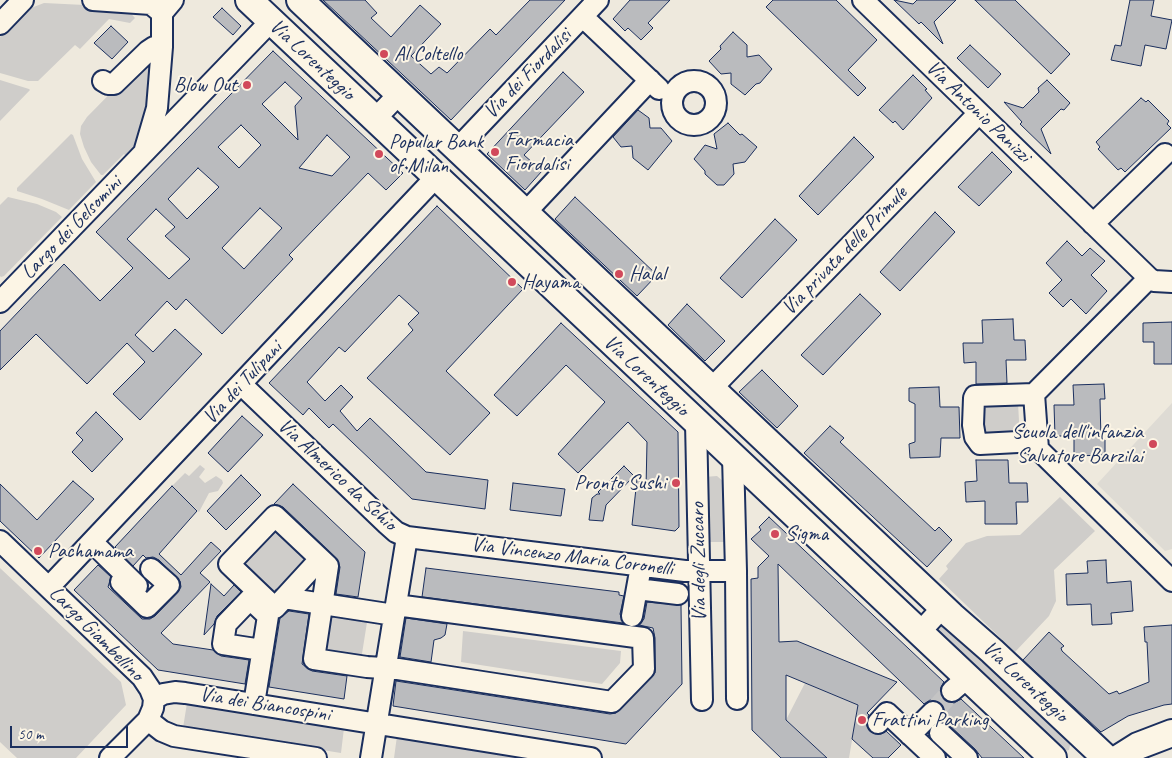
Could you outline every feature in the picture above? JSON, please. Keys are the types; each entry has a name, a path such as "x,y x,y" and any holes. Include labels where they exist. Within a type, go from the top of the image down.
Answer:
{"main road":[{"name":"Via Lorenteggio","path":"249,0 920,632 960,684 1053,758"},
{"name":"Via Lorenteggio","path":"301,0 943,608 992,651 1106,758"},
{"path":"1119,758 1138,746 1172,733"}],"street":[{"path":"0,24 23,0"},
{"name":"Largo dei Gelsomini","path":"93,0 160,4 162,47 157,108 143,154"},
{"name":"Via dei Fiordalisi","path":"457,149 598,0"},
{"name":"Via Antonio Panizzi","path":"872,3 979,113 1149,278"},
{"path":"583,17 672,100"},
{"name":"Largo dei Gelsomini","path":"0,302 271,21"},
{"path":"103,80 108,84 114,84 148,51 154,47 162,47"},
{"path":"525,213 650,80"},
{"path":"375,119 399,94"},
{"name":"Via privata delle Primule","path":"711,389 979,113"},
{"path":"1093,224 1165,154"},
{"name":"Via dei Tulipani","path":"50,587 436,177"},
{"path":"1036,440 980,444 975,437 973,425 973,400 975,396 1034,394 1149,278 1154,282 1172,282"},
{"name":"Via Almerico da Schio","path":"242,385 387,524 407,537 377,722"},
{"path":"1034,394 1038,449 1172,581"},
{"name":"Via degli Zuccaro","path":"696,423 702,700"},
{"name":"Via degli Zuccaro","path":"733,456 738,699"},
{"path":"395,610 322,604 279,603 229,564 275,516 328,566 322,604 314,659 612,702 644,669 643,638 395,610"},
{"name":"Via Vincenzo Maria Coronelli","path":"407,537 685,571 736,571"},
{"name":"Largo Giambellino","path":"0,541 142,677 150,689 154,699 153,708 148,720 110,758"},
{"path":"92,542 153,601"},
{"path":"258,704 279,603 320,559"},
{"path":"632,616 641,566"},
{"path":"122,582 147,608 169,585 152,569"},
{"path":"637,589 678,594"},
{"path":"920,632 943,608"},
{"path":"258,704 262,650"},
{"name":"Via dei Biancospini","path":"154,699 163,694 175,692 377,722 591,758"},
{"path":"910,735 933,712"},
{"path":"878,723 887,713 935,758"},
{"name":"Via dei Biancospini","path":"148,720 162,731 174,736 316,758"},
{"path":"371,758 377,722"},
{"path":"940,733 967,758"}],"shaded area":[{"path":"44,3 125,7 135,18 130,23 109,19 80,49 75,45 38,81 28,81 0,73 0,37 26,10"},
{"path":"145,58 151,60 148,120 139,143 126,156 124,154 101,175 91,162 84,147 80,134 81,126 87,117"},
{"path":"0,80 30,90 0,121"},
{"path":"71,134 82,159 96,182 69,210 17,191 17,188"},
{"path":"8,197 37,204 56,212 62,217 1,277 0,205"},
{"path":"980,403 1018,403 1020,439 982,440"},
{"name":"Scuola dell'infanzia Salvatore Barzilai","path":"1172,403 1172,549 1165,551 1097,484"},
{"path":"200,465 205,469 199,477 205,483 216,476 223,483 218,491 209,493 199,512 172,486 185,473 189,476"},
{"path":"717,476 725,483 725,542 705,542 704,477"},
{"path":"1060,497 1095,531 1054,570 1056,601 1049,616 1015,652 939,579 948,569 946,566 966,543 987,536 1020,535"},
{"path":"271,525 307,558 306,563 273,596 239,570 239,557"},
{"path":"0,568 121,682 126,705 76,758 17,758 0,742"},
{"path":"328,612 368,616 361,660 318,652"},
{"path":"941,613 1072,736 1069,750 1055,754 924,630"},
{"path":"463,631 621,651 620,663 602,684 461,662"},
{"path":"805,683 858,705 849,758 827,758 786,720"},
{"path":"187,703 344,728 341,753 183,728"},
{"path":"397,736 536,758 394,758"}],"building":[{"path":"323,0 365,0 377,13 371,18 391,37 420,5 441,24 411,56 431,74 439,67 447,73 490,29 496,35 530,0 565,0 451,120"},
{"path":"630,0 670,0 648,23 653,28 641,40 628,28 625,31 613,19"},
{"path":"773,0 836,0 877,40 848,70 866,88 858,96 766,7"},
{"path":"894,0 913,4 917,0 956,0 934,22 943,44 921,22 919,24"},
{"path":"975,0 1015,0 1070,54 1051,74"},
{"path":"1130,0 1154,0 1151,16 1172,20 1166,49 1145,45 1141,66 1111,60 1115,45 1121,46"},
{"path":"222,8 241,26 233,35 213,17"},
{"path":"111,26 128,42 112,59 94,43"},
{"path":"733,32 747,45 747,57 759,55 772,69 760,83 756,84 745,95 731,84 731,73 721,74 709,61 721,49 720,46"},
{"path":"970,45 1001,74 988,88 957,58"},
{"path":"273,51 403,173 386,190 368,173 289,255 293,259 222,334 186,299 176,310 167,301 135,335 153,352 175,329 202,354 140,420 113,394 145,362 127,343 87,384 36,334 0,370 0,331 64,264 100,301 133,268 96,232","holes":["285,82 302,98 295,106 298,140 262,104","241,125 261,145 239,168 218,147","327,135 350,157 332,176 299,168","198,168 219,187 187,219 168,199","260,208 282,228 244,269 222,248","156,209 175,227 165,236 190,259 169,279 127,239"]},
{"path":"563,72 584,92 524,155 542,171 525,190 487,154"},
{"path":"913,75 927,89 925,90 932,98 903,130 895,121 893,123 879,110"},
{"path":"1047,80 1070,103 1064,110 1061,109 1041,129 1051,154 1020,124 1022,122 1004,102 1023,108 1039,92 1038,88"},
{"path":"1141,98 1146,102 1148,100 1169,121 1167,124 1171,128 1125,172 1121,168 1118,170 1098,149 1100,147 1096,142"},
{"path":"638,110 649,118 650,128 661,128 672,141 648,170 633,158 632,146 621,147 613,137"},
{"path":"728,123 740,135 742,134 757,147 745,162 733,164 734,174 724,185 717,185 705,174 705,171 694,159 705,145 717,149 714,134"},
{"path":"854,137 874,157 818,215 799,196"},
{"path":"992,152 1012,172 979,206 958,187"},
{"path":"575,197 657,275 637,296 555,219"},
{"path":"437,206 523,289 446,371 490,413 450,455 367,378 413,330 408,324 419,313 399,295 345,352 339,347 307,382 325,401 341,385 353,397 340,411 357,431 370,418 426,472 488,480 485,509 412,499 333,424 329,428 309,408 303,415 269,383"},
{"path":"935,212 955,232 900,291 880,272"},
{"path":"775,219 797,240 742,298 720,278"},
{"path":"1067,241 1082,256 1090,248 1105,261 1091,275 1107,291 1086,314 1071,299 1063,307 1049,293 1062,280 1046,263"},
{"path":"860,294 881,314 823,375 801,355"},
{"path":"687,304 725,341 705,361 668,325"},
{"path":"1013,319 1014,340 1025,340 1026,360 1006,360 1007,383 976,384 976,362 964,363 963,343 983,343 982,320"},
{"path":"1172,322 1172,364 1154,364 1154,342 1143,342 1143,323"},
{"path":"561,323 678,432 679,527 675,531 632,525 637,479 646,488 647,442 628,422 578,473 558,454 605,402 566,365 517,416 494,395"},
{"path":"762,370 798,406 777,428 739,392"},
{"path":"1104,384 1105,399 1100,399 1101,440 1105,440 1105,455 1074,456 1074,436 1055,436 1054,405 1074,405 1073,385"},
{"path":"939,387 940,407 959,407 960,438 941,438 940,457 910,458 909,444 915,442 915,404 909,401 909,388"},
{"path":"96,412 123,439 92,472 72,452 83,440 76,433"},
{"path":"242,416 263,435 228,472 208,453"},
{"path":"830,426 844,438 840,442 935,531 939,527 952,540 927,567 804,453"},
{"path":"976,460 1008,460 1009,483 1027,483 1028,502 1016,502 1017,524 985,524 985,501 966,502 965,482 977,481"},
{"path":"624,466 634,476 606,505 603,521 589,520 592,498 600,494 598,492"},
{"path":"241,475 261,495 226,530 207,511"},
{"path":"73,481 94,499 39,558 0,521 0,484 37,520"},
{"path":"513,483 565,489 561,516 510,510"},
{"path":"293,484 365,552 358,597 336,594 340,567 336,558 283,507 274,504"},
{"path":"172,486 197,511 159,554 181,575 211,542 221,551 200,573 210,582 161,633 173,644 213,650 221,656 249,660 245,684 158,670 74,590 98,565 111,577 108,587 142,619 150,619 155,616 177,593 181,587 180,581 159,560 153,557 146,558 143,555 133,566 115,547"},
{"path":"769,517 944,682 940,693 943,699 954,703 961,699 1024,758 982,758 975,749 941,720 945,709 941,703 930,700 924,704 778,564 779,642 797,641 897,682 867,713 869,715 867,726 875,734 881,734 886,731 901,745 888,758 873,758 852,739 858,705 786,675 786,720 827,758 781,758 752,730 751,579 758,578 758,567 769,556 751,539 761,530 759,527"},
{"path":"1106,560 1107,583 1131,581 1133,611 1111,613 1112,624 1092,625 1091,604 1067,605 1066,574 1088,573 1087,561"},
{"path":"426,568 619,592 619,595 624,596 620,614 623,623 422,597"},
{"path":"211,584 224,596 234,585 241,592 217,616 214,624 204,635"},
{"path":"647,602 681,605 682,684 626,744 393,706 396,681 610,714 616,713 655,673 655,638 653,628 639,625 644,619"},
{"path":"289,611 309,614 302,664 312,671 347,676 344,699 269,687 280,618"},
{"path":"406,618 447,624 445,635 434,640 431,662 400,657"},
{"path":"1172,625 1172,704 1128,716 1101,732 1023,660 1049,632 1064,646 1061,648 1062,651 1109,694 1117,691 1119,694 1149,682 1147,642 1145,642 1144,627"}],"tunnel":[{"path":"933,712 952,691"}],"place":[{"name":"Al Coltello","path":"384,54"},
{"name":"Blow Out","path":"247,85"},
{"name":"Farmacia Fiordalisi","path":"495,152"},
{"name":"Popular Bank of Milan","path":"379,154"},
{"name":"Halal","path":"619,274"},
{"name":"Hayama","path":"512,282"},
{"name":"Scuola dell'infanzia Salvatore Barzilai","path":"1153,444"},
{"name":"Pronto Sushi","path":"676,483"},
{"name":"Sigma","path":"775,534"},
{"name":"Pachamama","path":"38,551"},
{"name":"Frattini Parking","path":"862,720"}]}
